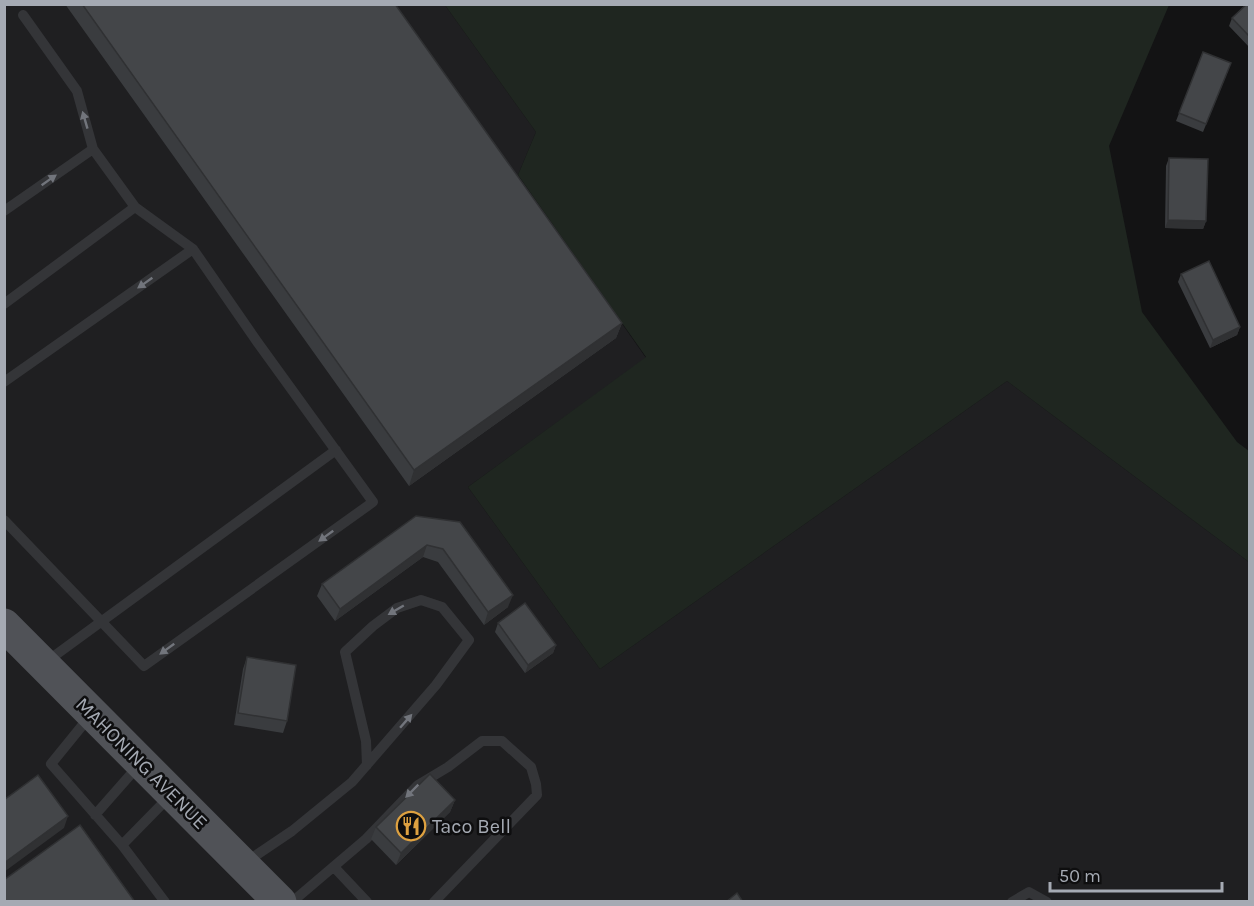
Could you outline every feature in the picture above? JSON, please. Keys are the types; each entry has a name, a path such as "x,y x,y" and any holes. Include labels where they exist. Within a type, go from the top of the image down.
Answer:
{"main road":[{"name":"MAHONING AVENUE","path":"4,625 280,902"}],"lane":[{"path":"4,520 144,666 373,502 193,249 135,207 93,148 76,91 22,15"},
{"path":"4,211 93,148"},
{"path":"4,304 135,207"},
{"path":"4,382 193,249"},
{"path":"43,664 336,450"},
{"path":"243,864 292,831 352,782 367,765 436,685 469,640 442,607 421,600 397,608 345,652 366,741 367,765"},
{"path":"93,714 51,764 122,845 165,902"},
{"path":"292,902 366,839 418,785 448,767 482,741 502,741 531,767 537,795 434,902"},
{"path":"95,814 141,763"},
{"path":"122,845 172,794"},
{"path":"334,867 367,902"},
{"path":"1012,902 1029,892 1047,902"}],"shaded area":[{"path":"5,5 445,5 536,132 518,175 646,358 468,487 600,669 1007,381 1249,562 1249,901 5,902"},
{"path":"445,5 1169,5 1109,146 1142,312 1237,442 1249,451 1249,562 1007,381 600,669 468,487 646,357 518,175 536,132"}],"building":[{"path":"82,4 395,4 622,323 414,470"},
{"path":"1247,4 1250,4 1250,37 1232,18"},
{"path":"1203,52 1231,63 1206,124 1179,113"},
{"path":"1169,158 1208,159 1206,221 1168,220"},
{"path":"1209,261 1240,327 1213,340 1181,274"},
{"path":"416,516 460,522 513,595 488,612 443,549 427,545 340,609 322,584"},
{"path":"525,603 556,645 528,665 498,623"},
{"path":"247,657 296,665 287,721 238,713"},
{"name":"Taco Bell","path":"430,774 455,800 401,853 376,827"},
{"path":"38,775 68,816 4,863 4,800"},
{"path":"80,825 135,902 4,902 4,880"},
{"path":"737,893 743,902 726,902"}],"place":[{"name":"Taco Bell","path":"411,826"}]}
